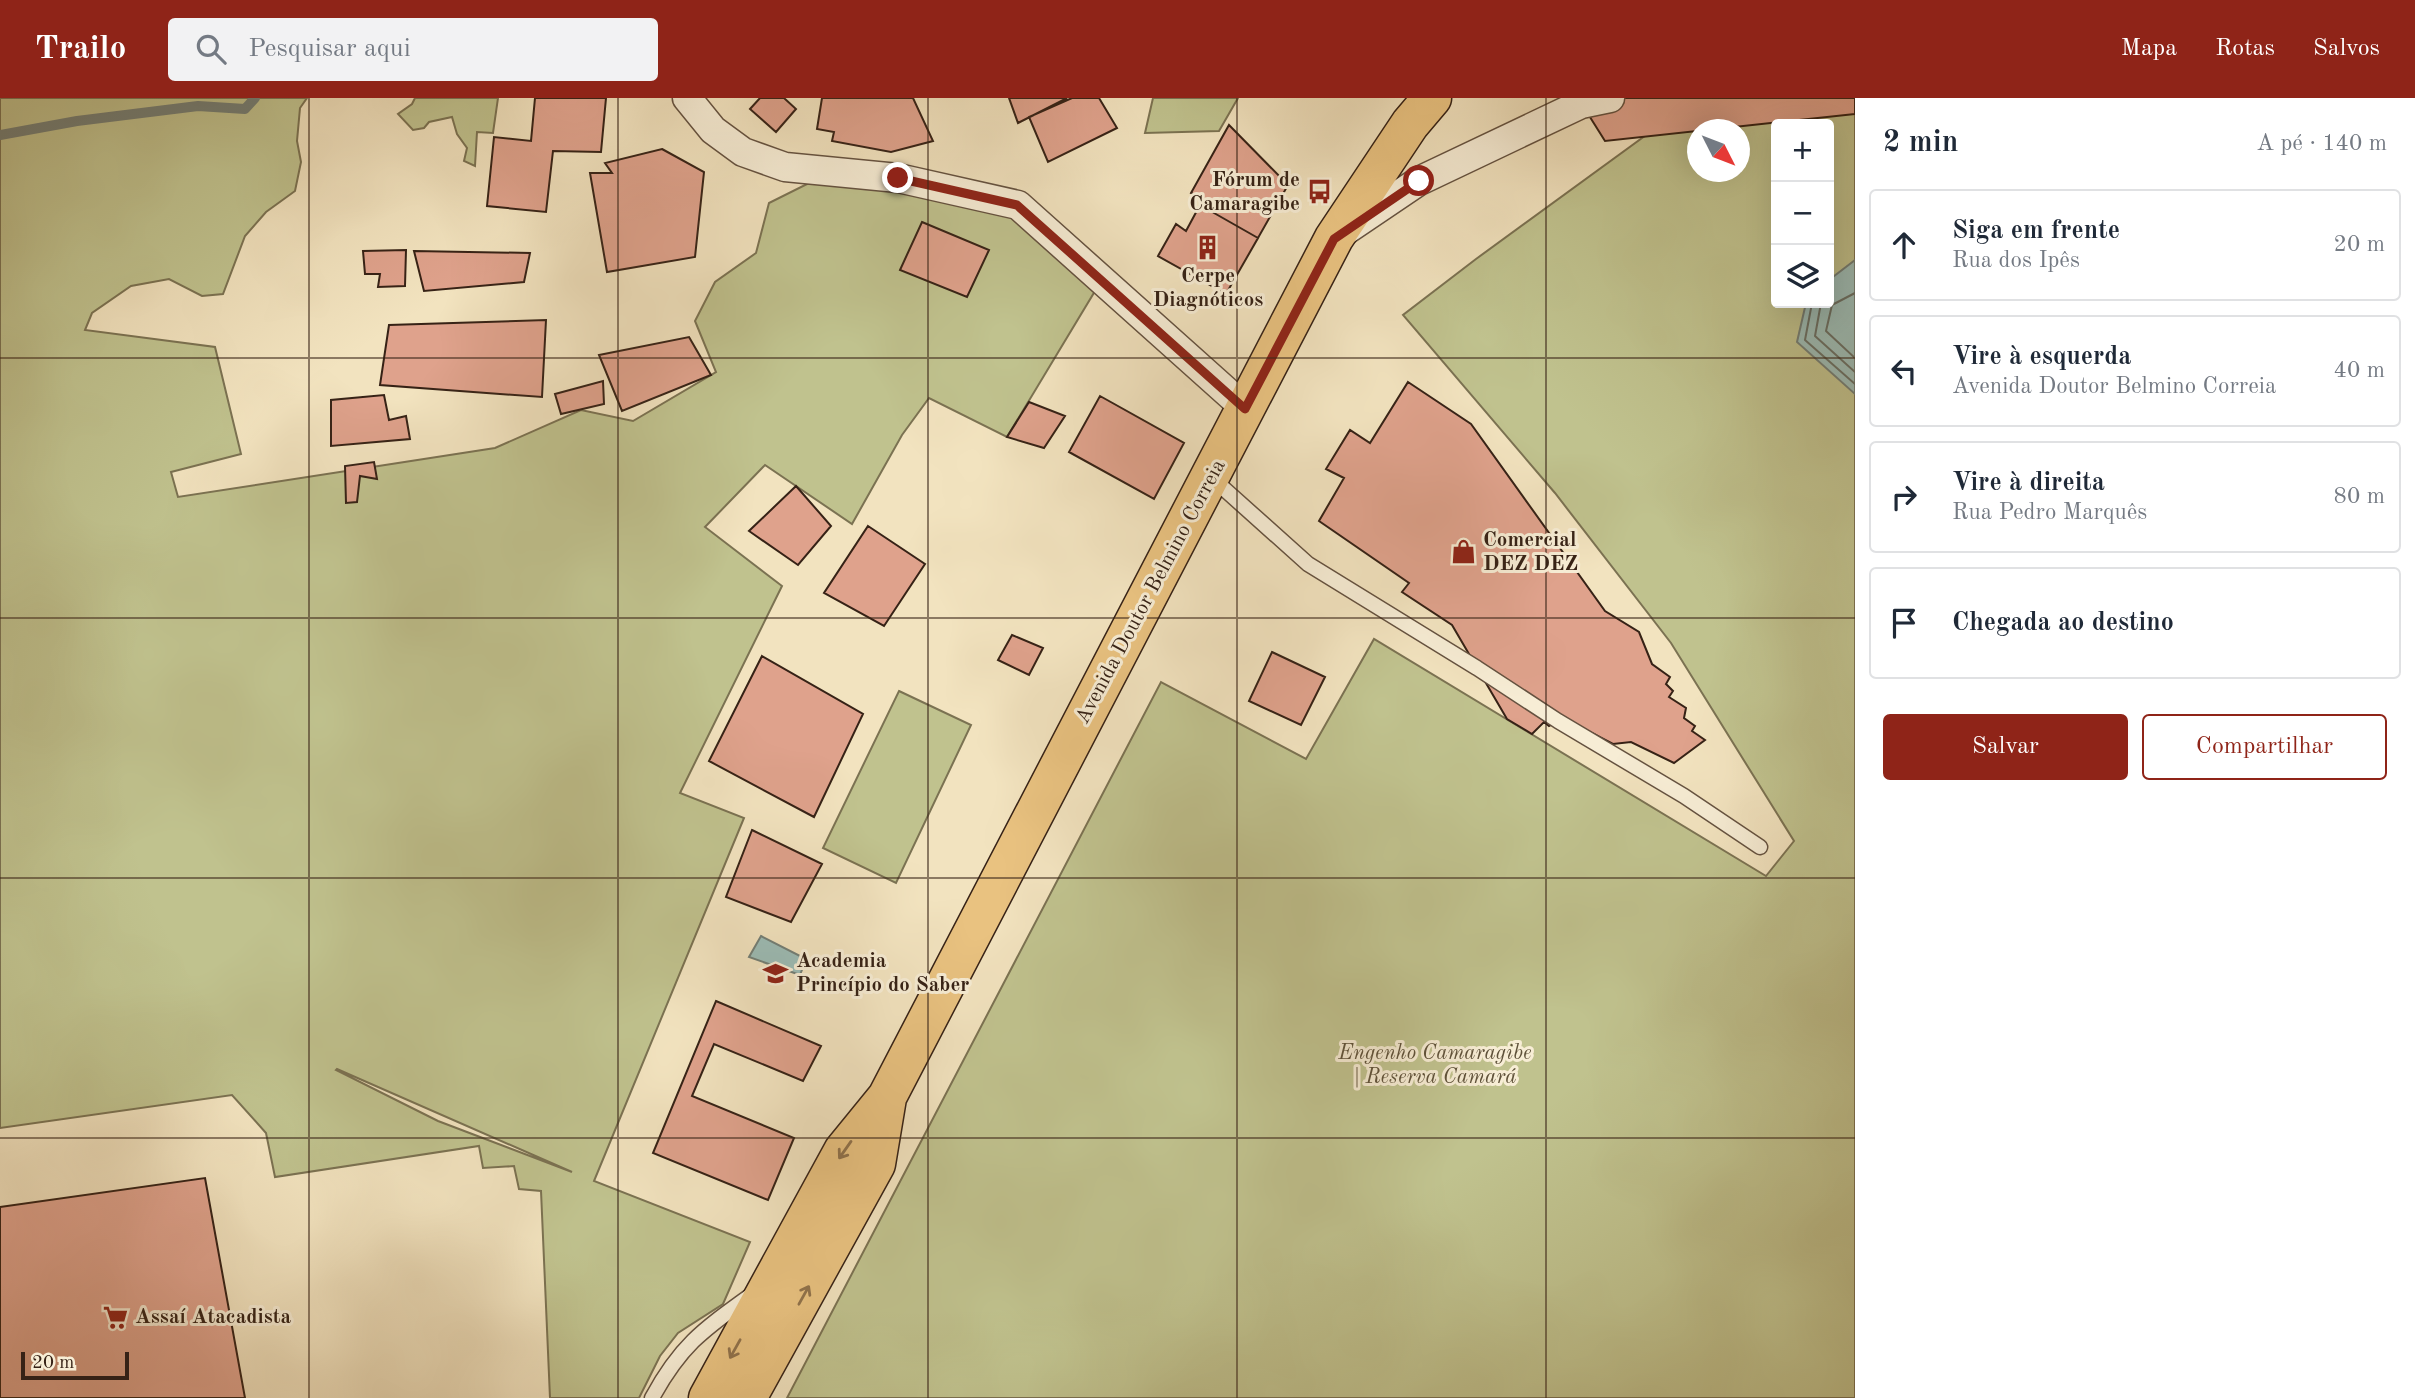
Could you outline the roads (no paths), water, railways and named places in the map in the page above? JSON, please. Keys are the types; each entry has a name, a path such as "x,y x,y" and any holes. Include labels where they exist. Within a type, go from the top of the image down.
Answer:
{"main road":[{"name":"Avenida Doutor Belmino Correia","path":"708,1398 843,1151 887,1097 1334,239 1410,124 1432,98"},
{"name":"Avenida Doutor Belmino Correia","path":"747,1398 876,1164 887,1097"}],"street":[{"path":"687,98 713,130 743,152 785,167 898,178 1017,205 1245,409"},
{"path":"1334,239 1419,181 1577,101 1610,98"}],"lane":[{"path":"1211,477 1308,564 1558,721 1684,796 1760,846"},
{"path":"652,1398 668,1370 701,1331 774,1279"}],"water":[{"path":"1855,260 1855,394 1797,342 1805,308 1834,308 1834,276"},
{"path":"761,936 806,959 800,975 749,957"}],"waterway":[{"path":"0,135 77,121 198,106 245,109 255,98"}],"place":[{"name":"Fórum de Camaragibe","path":"1320,192"},
{"name":"Cerpe Diagnóticos","path":"1208,247"},
{"name":"Comercial DEZ DEZ","path":"1463,552"},
{"name":"Academia Princípio do Saber","path":"776,973"},
{"name":"Assaí Atacadista","path":"115,1317"}],"park label":[{"name":"Engenho Camaragibe | Reserva Camará","path":"1435,1065"}]}
